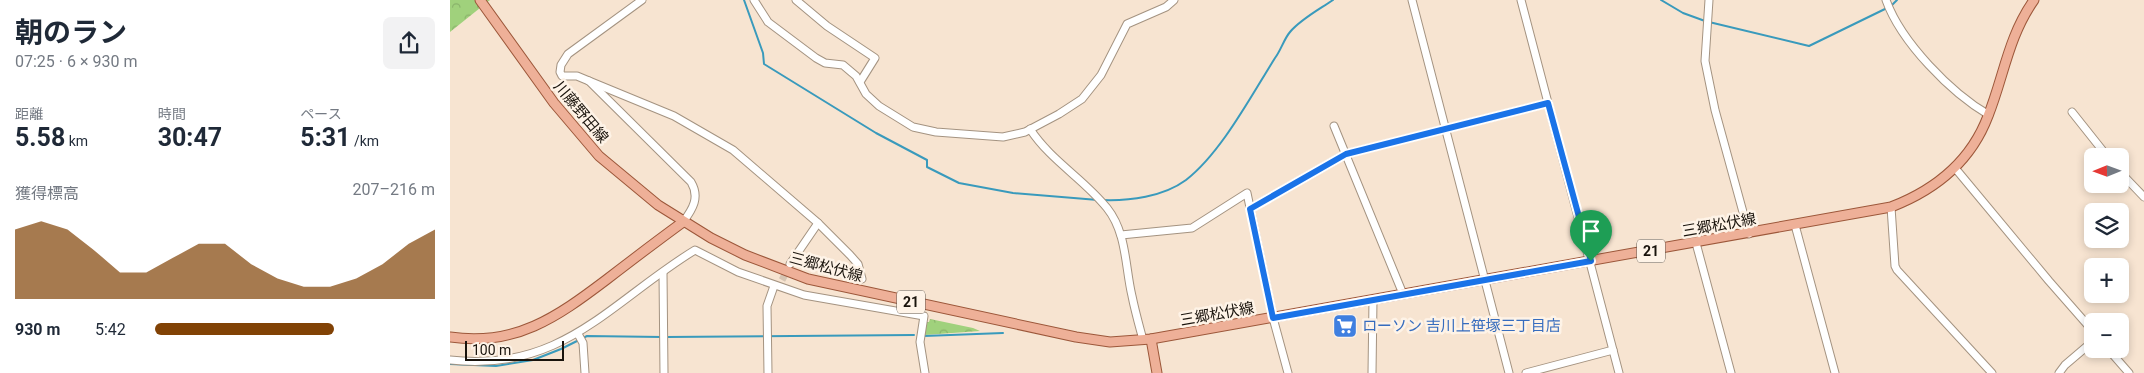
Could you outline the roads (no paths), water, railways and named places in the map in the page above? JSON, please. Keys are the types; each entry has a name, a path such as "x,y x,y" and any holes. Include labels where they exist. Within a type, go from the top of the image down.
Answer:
{"main road":[{"name":"川藤野田線","path":"480,0 554,103 599,156 658,205 683,222"},
{"name":"三郷松伏線","path":"683,222 745,256 808,279 1090,339 1110,342 1147,340 1749,234 1891,207 1929,189 1954,168 1978,137 1988,115 2011,41 2034,0"},
{"path":"450,337 488,339 513,334 536,326 579,300 683,222"},
{"path":"1147,340 1157,373"}],"street":[{"path":"642,0 568,54 560,65 562,76 577,76 674,116 724,144 761,172 818,223 858,264 862,279"},
{"path":"754,0 768,22 816,58 825,63 843,65 856,76 866,94 894,116 922,130 1003,137 1022,133 1059,114 1082,99 1101,75 1127,24 1166,7 1174,0"},
{"path":"796,0 827,26 875,58 860,82"},
{"path":"1412,0 1509,373"},
{"path":"1521,0 1619,373"},
{"path":"1709,0 1704,61 1715,110 1749,234"},
{"path":"1886,0 1909,41 1918,53 1958,94 1988,115"},
{"path":"589,81 691,182 695,190 694,202 683,222"},
{"path":"1250,209 1346,154 1548,103"},
{"path":"2072,112 2101,148"},
{"path":"1334,126 1403,294"},
{"path":"1030,129 1048,153 1108,209 1116,222 1121,235 1132,295 1147,340"},
{"path":"1954,168 2084,321"},
{"path":"2129,181 2144,197"},
{"path":"1121,235 1192,228 1247,193 1273,318 1288,373"},
{"path":"1891,207 1895,266 1897,270 1992,373"},
{"path":"790,264 818,223"},
{"path":"1795,225 1835,373"},
{"path":"1696,243 1731,373"},
{"path":"450,360 492,363 514,360 547,350 578,334 695,250 738,272 804,295 924,316 920,342 925,373"},
{"path":"663,273 664,373"},
{"path":"768,373 767,306 776,286 782,280"},
{"path":"1372,373 1373,300"},
{"path":"578,334 584,343 585,373"},
{"path":"2059,373 2084,349"},
{"path":"1526,373 1613,350"},
{"path":"2116,358 2129,373"}],"waterway":[{"path":"744,0 763,53 764,64 876,133 927,160 927,167 959,183 1013,193 1098,200"},
{"path":"1102,200 1123,200 1156,194 1177,186 1199,169 1223,140 1246,106 1290,32 1294,27 1333,0"},
{"path":"1661,0 1683,13 1705,21"},
{"path":"1892,5 1897,0"},
{"path":"1709,22 1809,46 1887,8"},
{"path":"924,336 1003,333"},
{"path":"666,337 914,335"},
{"path":"450,364 496,366 533,360 587,336 662,337"}],"tunnel":[{"path":"782,280 789,267"}],"place":[{"name":"ローソン 吉川上笹塚三丁目店","path":"1345,326"}]}
